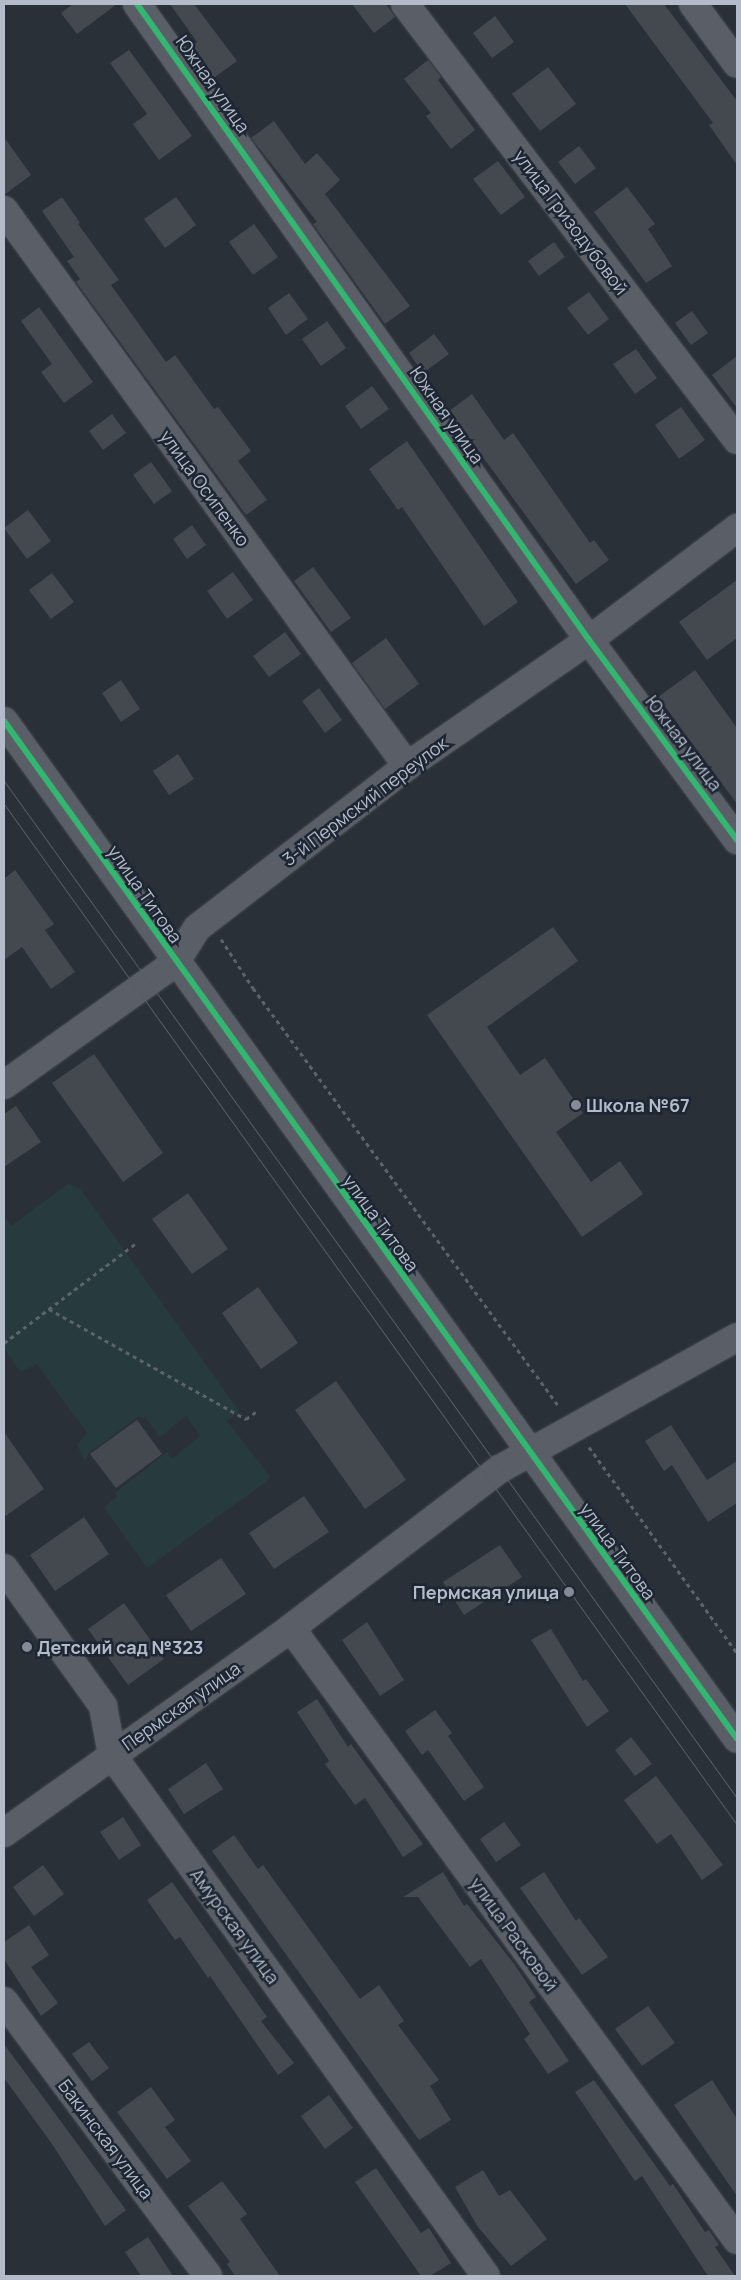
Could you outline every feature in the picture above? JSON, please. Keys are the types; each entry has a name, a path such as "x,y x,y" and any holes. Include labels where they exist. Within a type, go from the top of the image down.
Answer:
{"street":[{"name":"Южная улица","path":"137,4 589,640 737,840"},
{"name":"улица Гризодубовой","path":"405,4 737,440"},
{"path":"693,4 737,64"},
{"name":"улица Осипенко","path":"4,210 407,766"},
{"name":"3-й Пермский переулок","path":"4,1085 175,963 197,928 407,766 589,640 737,528"},
{"name":"улица Титова","path":"4,721 175,963 737,1739"},
{"name":"Пермская улица","path":"4,1833 291,1628 494,1474 737,1337"},
{"name":"Амурская улица","path":"4,1568 103,1706 112,1755 486,2276"},
{"name":"улица Расковой","path":"291,1628 737,2240"},
{"name":"Бакинская улица","path":"4,2001 208,2276"}],"path":[{"path":"208,920 253,988 575,1428 737,1654"},
{"path":"4,1343 135,1244"},
{"path":"49,1309 246,1420 257,1411"}],"green space":[{"path":"68,1184 80,1188 240,1412 227,1421 271,1478 147,1568 104,1507 117,1497 115,1493 167,1452 172,1459 200,1436 186,1416 160,1437 146,1418 138,1417 89,1453 85,1461 77,1445 87,1433 37,1364 20,1372 4,1348 4,1216 11,1226"}],"building":[{"path":"73,4 117,4 77,34 61,13"},
{"path":"170,4 194,4 237,61 211,80 188,49 197,42"},
{"path":"352,4 386,4 395,17 374,33"},
{"path":"625,4 664,4 737,101 737,165 709,125 713,123"},
{"path":"495,16 514,42 492,58 473,33"},
{"path":"129,50 192,136 159,160 133,124 147,114 110,63"},
{"path":"428,60 441,77 438,80 475,130 451,149 426,116 431,113 404,79"},
{"path":"548,67 576,104 540,131 512,94"},
{"path":"274,121 305,164 317,153 340,180 325,194 410,306 385,324 313,224 317,222 251,138"},
{"path":"4,137 31,175 4,195"},
{"path":"579,146 596,168 575,184 558,162"},
{"path":"498,161 525,197 501,215 473,179"},
{"path":"627,187 655,224 648,229 672,266 646,283 594,212"},
{"path":"62,197 80,223 78,224 119,280 111,285 166,362 175,355 214,409 218,407 251,451 238,461 267,500 246,515 76,282 80,279 67,261 74,257 42,211"},
{"path":"176,197 196,225 165,248 144,219"},
{"path":"254,224 278,257 253,275 229,242"},
{"path":"554,242 565,257 539,276 528,261"},
{"path":"589,292 609,319 588,335 567,308"},
{"path":"289,293 308,319 286,335 268,308"},
{"path":"39,307 93,382 64,403 41,372 52,364 21,321"},
{"path":"692,311 708,333 691,345 675,323"},
{"path":"327,321 346,348 321,366 302,339"},
{"path":"434,334 449,354 423,373 409,353"},
{"path":"636,349 657,378 635,394 613,364"},
{"path":"737,356 737,408 712,375"},
{"path":"372,386 389,409 361,429 345,406"},
{"path":"472,394 504,440 513,433 590,543 594,540 609,560 576,584 449,411"},
{"path":"681,407 705,440 679,459 655,425"},
{"path":"112,414 126,433 103,450 89,431"},
{"path":"407,441 518,602 484,626 402,507 398,510 369,469"},
{"path":"151,462 172,491 154,504 133,475"},
{"path":"28,510 51,541 27,559 4,528"},
{"path":"192,525 206,545 187,559 173,539"},
{"path":"313,567 351,618 331,632 294,581"},
{"path":"233,572 253,600 227,619 207,591"},
{"path":"52,573 74,602 51,619 29,590"},
{"path":"737,580 737,638 707,660 679,622"},
{"path":"285,632 301,654 269,677 253,656"},
{"path":"386,638 419,684 385,709 352,663"},
{"path":"695,670 737,728 737,804 658,697"},
{"path":"121,680 140,709 121,722 102,693"},
{"path":"319,688 342,720 325,733 302,701"},
{"path":"178,754 194,779 169,795 153,771"},
{"path":"15,870 54,924 45,930 75,972 51,989 22,947 4,960 4,879"},
{"path":"553,927 578,961 487,1027 520,1075 545,1058 583,1113 556,1132 591,1182 620,1161 643,1194 582,1237 427,1015"},
{"path":"94,1054 163,1153 123,1182 52,1083"},
{"path":"16,1106 41,1142 4,1167 4,1114"},
{"path":"188,1193 228,1249 192,1274 152,1219"},
{"path":"258,1287 298,1343 261,1369 222,1313"},
{"path":"336,1381 406,1480 365,1509 295,1410"},
{"path":"137,1420 162,1454 116,1488 90,1454"},
{"path":"671,1425 707,1480 737,1461 737,1503 708,1522 672,1465 664,1471 645,1441"},
{"path":"4,1432 44,1489 4,1517"},
{"path":"304,1496 329,1532 274,1569 249,1533"},
{"path":"84,1517 109,1554 55,1591 30,1555"},
{"path":"500,1545 522,1577 464,1615 443,1582"},
{"path":"221,1558 246,1594 191,1631 166,1595"},
{"path":"124,1603 164,1659 128,1685 88,1629"},
{"path":"367,1622 404,1680 380,1696 342,1640"},
{"path":"551,1629 583,1681 586,1679 609,1711 587,1727 531,1640"},
{"path":"317,1699 348,1747 351,1744 423,1844 403,1857 365,1798 355,1805 325,1764 329,1761 297,1712"},
{"path":"435,1710 452,1733 448,1736 484,1787 464,1801 428,1750 422,1755 405,1731"},
{"path":"631,1737 652,1764 635,1776 615,1750"},
{"path":"206,1763 223,1789 184,1814 168,1789"},
{"path":"656,1776 723,1865 702,1880 671,1834 657,1844 624,1800"},
{"path":"123,1817 141,1845 119,1860 100,1832"},
{"path":"504,1822 521,1845 496,1862 480,1839"},
{"path":"234,1835 258,1869 263,1865 360,1999 379,1985 404,2021 398,2025 439,2080 430,2086 451,2120 419,2140 212,1851"},
{"path":"43,1865 64,1894 34,1916 13,1887"},
{"path":"443,1872 464,1906 467,1904 515,1965 536,1997 529,2002 569,2061 548,2074 524,2039 530,2034 481,1959 470,1967 418,1897 403,1897"},
{"path":"544,1872 576,1921 579,1918 608,1957 582,1975 520,1888"},
{"path":"172,1882 267,2017 261,2021 294,2063 278,2075 210,1976 208,1978 180,1937 175,1940 147,1900"},
{"path":"29,1925 49,1955 31,1967 58,2003 41,2016 4,1959 4,1942"},
{"path":"648,2006 675,2043 642,2066 615,2029"},
{"path":"89,2042 109,2068 92,2081 72,2054"},
{"path":"4,2044 126,2210 105,2226 52,2144 4,2078"},
{"path":"594,2080 670,2186 673,2184 705,2232 709,2230 719,2245 715,2247 735,2276 708,2276 642,2176 635,2181 575,2092"},
{"path":"712,2080 737,2119 737,2196 674,2105"},
{"path":"151,2087 175,2120 165,2127 191,2161 167,2179 117,2112"},
{"path":"329,2095 353,2128 325,2149 301,2116"},
{"path":"376,2168 421,2233 429,2228 451,2263 430,2276 421,2276 355,2182"},
{"path":"483,2170 499,2196 510,2190 547,2239 511,2266 478,2227 455,2187"},
{"path":"222,2181 247,2214 240,2219 280,2276 235,2276 227,2264 230,2262 188,2206"},
{"path":"148,2237 173,2276 141,2276 125,2252"}],"tram line":[{"path":"4,781 737,1798"},
{"path":"4,804 737,1825"}],"cycle path":[{"path":"137,4 589,640 737,840"},
{"path":"4,721 737,1739"}],"place":[{"name":"Школа №67","path":"576,1105"},
{"name":"Пермская улица","path":"569,1592"},
{"name":"Детский сад №323","path":"27,1647"}]}
